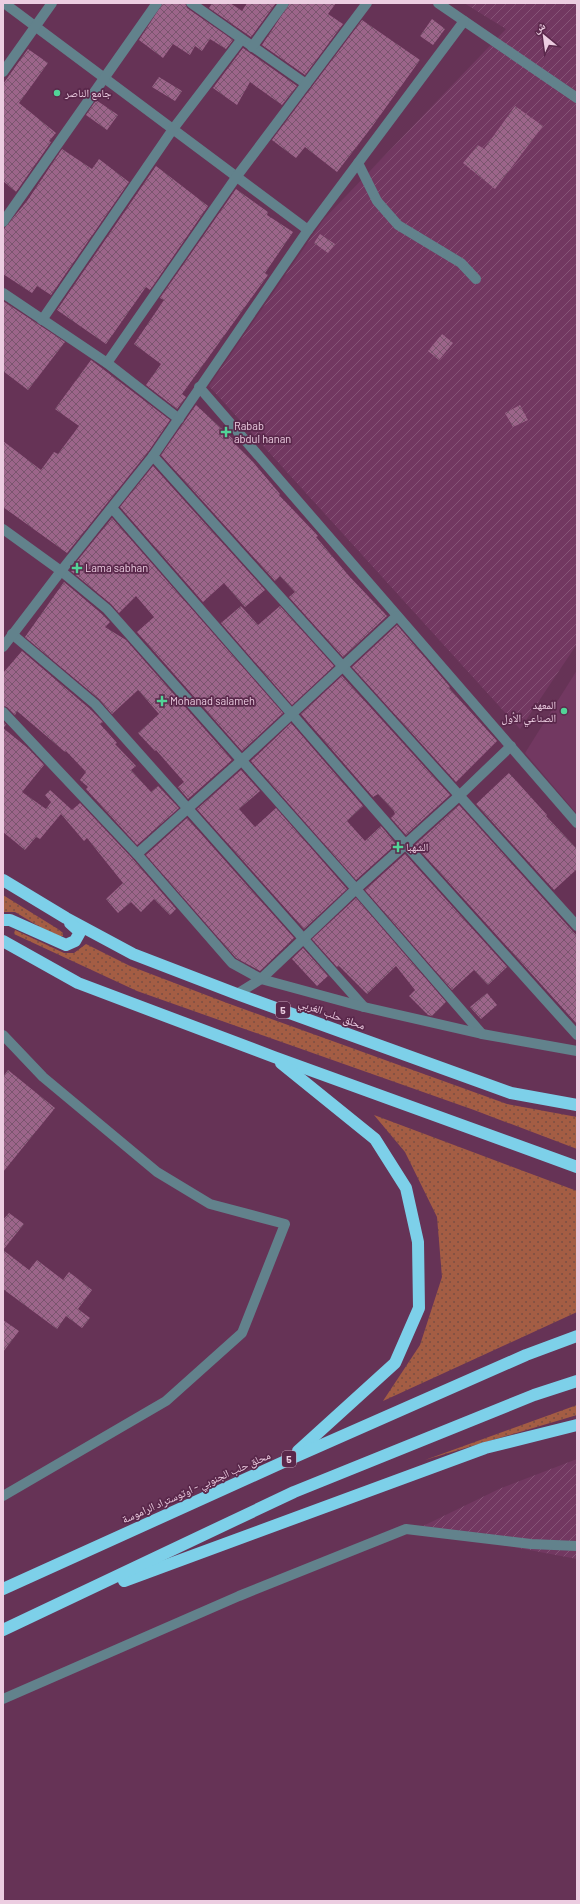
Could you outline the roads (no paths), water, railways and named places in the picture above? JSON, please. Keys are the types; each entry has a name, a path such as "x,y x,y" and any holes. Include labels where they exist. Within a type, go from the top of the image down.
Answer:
{"highway":[{"name":"محلق حلب الغربي","path":"3,880 66,918 133,954 237,994 511,1093 577,1105"},
{"path":"3,920 10,920 66,945 75,941 80,932 66,918"},
{"path":"3,941 78,983 274,1057 577,1167"},
{"path":"274,1057 376,1139 406,1188 418,1242 419,1308 395,1363 290,1459"},
{"name":"محلق حلب الجنوبي - اوتوستراد الراموسة","path":"3,1589 290,1459 526,1355 577,1336"},
{"path":"3,1630 294,1492 534,1395 577,1381"},
{"path":"50,1609 485,1448 577,1425"}],"street":[{"path":"4,3 308,230"},
{"path":"3,72 52,3"},
{"path":"3,222 157,3"},
{"path":"252,47 284,3"},
{"path":"107,363 237,176 368,3"},
{"path":"438,3 577,98"},
{"path":"197,5 241,40 306,84"},
{"path":"4,644 153,456 308,230 464,21"},
{"path":"42,320 173,129 241,40"},
{"path":"358,162 377,200 398,225 461,263 476,279"},
{"path":"3,293 107,363 179,418"},
{"path":"199,387 577,823"},
{"path":"153,456 577,926"},
{"path":"112,508 406,846 577,1035"},
{"path":"3,529 61,571 107,609 356,889 482,1034"},
{"path":"137,854 242,760 396,616"},
{"path":"12,634 95,704 189,808 364,1007"},
{"path":"3,712 137,854 232,963 261,979 364,1007 482,1034 577,1051"},
{"path":"237,994 261,979 356,889 406,846 460,796 511,746"},
{"path":"3,1035 43,1077 157,1172 210,1204 285,1224 242,1334 166,1401 3,1496"},
{"path":"3,1699 239,1596 406,1529 531,1544 577,1546"}],"place":[{"name":"جامع الناصر","path":"57,93"},
{"name":"Rabab abdul hanan","path":"226,432"},
{"name":"Lama sabhan","path":"77,568"},
{"name":"Mohanad salameh","path":"162,701"},
{"name":"المعهد الصناعي الأول","path":"564,711"},
{"name":"الشهبا","path":"398,847"}]}
